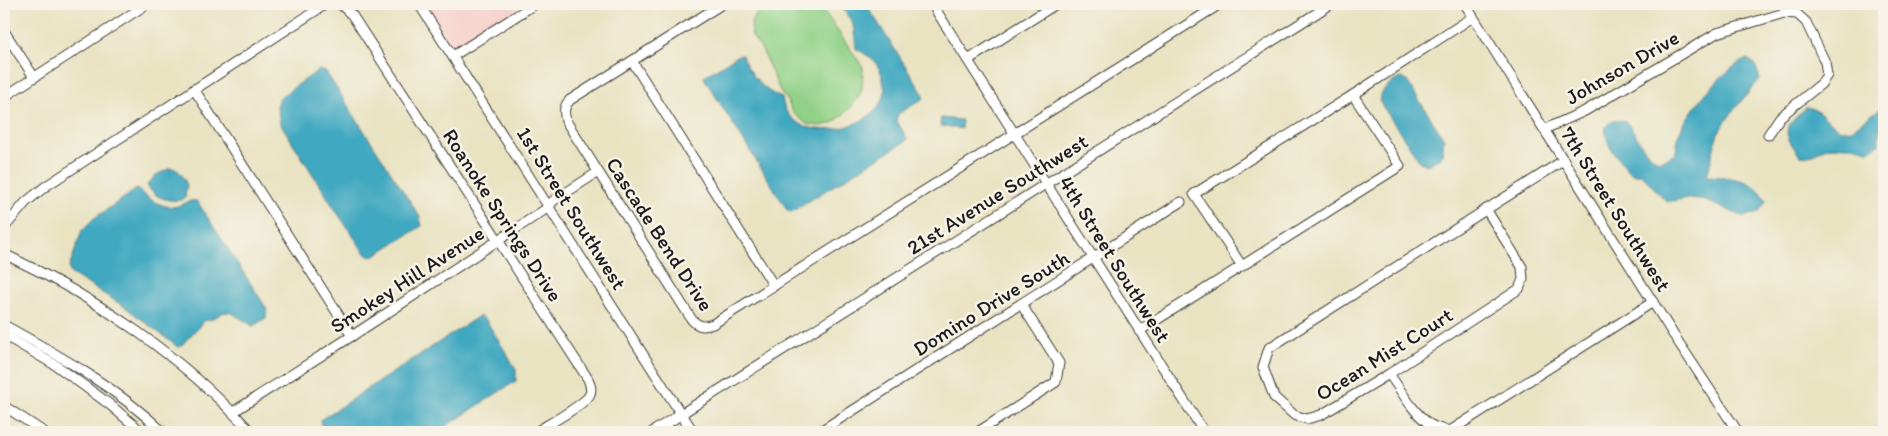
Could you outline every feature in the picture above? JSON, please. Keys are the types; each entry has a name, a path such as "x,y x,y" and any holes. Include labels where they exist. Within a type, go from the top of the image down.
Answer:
{"street":[{"path":"4,97 147,4"},
{"path":"4,228 26,202 46,186 326,4"},
{"name":"Roanoke Springs Drive","path":"340,4 352,15 588,378 591,388 589,396 583,402 536,432"},
{"name":"1st Street Southwest","path":"419,4 693,432"},
{"path":"453,56 535,4"},
{"name":"Cascade Bend Drive","path":"722,4 570,100 564,111 566,121 692,320 704,327 714,324 1220,4"},
{"name":"4th Street Southwest","path":"932,4 1204,432"},
{"path":"968,60 1056,4"},
{"name":"21st Avenue Southwest","path":"681,414 1331,4"},
{"name":"7th Street Southwest","path":"1465,4 1653,302 1738,432"},
{"name":"Johnson Drive","path":"1545,129 1585,111 1717,33 1784,13 1797,14 1806,22 1825,62 1827,75 1821,84 1780,117 1768,135"},
{"path":"1242,266 1194,194 1353,95 1473,17"},
{"path":"4,31 34,77"},
{"path":"632,61 774,286"},
{"path":"194,89 352,336"},
{"path":"1139,331 1400,166 1353,95"},
{"name":"Ocean Mist Court","path":"1486,209 1522,267 1523,279 1519,289 1389,374 1321,415 1307,420 1294,415 1274,398 1263,367 1269,348 1486,209 1564,160"},
{"name":"Smokey Hill Avenue","path":"233,412 549,207 552,201 598,172"},
{"name":"Domino Drive South","path":"819,432 1181,202"},
{"path":"4,254 92,301 169,355 233,412 251,432"},
{"path":"1389,374 1428,423 1437,428 1450,430 1653,302"},
{"path":"978,432 1056,382 1059,363 1021,304"},
{"path":"4,325 60,356 100,382 134,407 163,432"},
{"path":"4,335 57,366 109,404 142,432"},
{"path":"4,406 44,432"},
{"path":"653,432 681,414"}],"shaded area":[{"path":"424,4 522,4 454,50"}],"green space":[{"path":"770,4 819,4 863,67 862,89 856,102 833,123 821,126 807,124 793,113 786,98 782,95 762,50 752,36 751,21 760,10"}],"water":[{"path":"840,4 866,4 924,95 923,99 898,114 896,120 907,138 906,141 791,212 788,211 704,78 738,55 742,55 758,81 769,91 782,98 785,109 795,121 809,127 825,129 841,128 857,123 871,114 881,104 885,90 877,65 871,58 856,49 853,24"},
{"path":"1747,59 1755,64 1760,79 1733,111 1718,133 1707,176 1733,178 1749,183 1762,193 1766,201 1759,212 1744,217 1701,199 1688,198 1667,202 1641,174 1632,174 1618,158 1607,140 1606,126 1614,120 1625,121 1651,156 1658,161 1667,158 1676,152 1678,136 1697,104 1727,72"},
{"path":"319,70 326,72 420,217 422,226 372,257 366,255 280,123 277,106 280,97"},
{"path":"1402,78 1407,81 1444,139 1442,155 1427,165 1420,162 1379,101 1387,86"},
{"path":"1884,106 1884,127 1879,131 1879,144 1869,151 1854,146 1828,147 1809,156 1800,156 1787,135 1789,125 1807,107 1814,109 1840,130 1852,129"},
{"path":"941,118 962,120 961,129 940,126"},
{"path":"170,168 179,171 187,185 186,197 180,201 160,197 152,192 147,185 156,175"},
{"path":"137,189 161,205 172,207 189,201 197,201 267,309 266,318 253,326 232,313 224,312 204,321 179,348 125,307 70,273 69,268 82,230 93,219"},
{"path":"479,316 486,320 516,369 516,381 437,432 323,432 320,420"}]}
